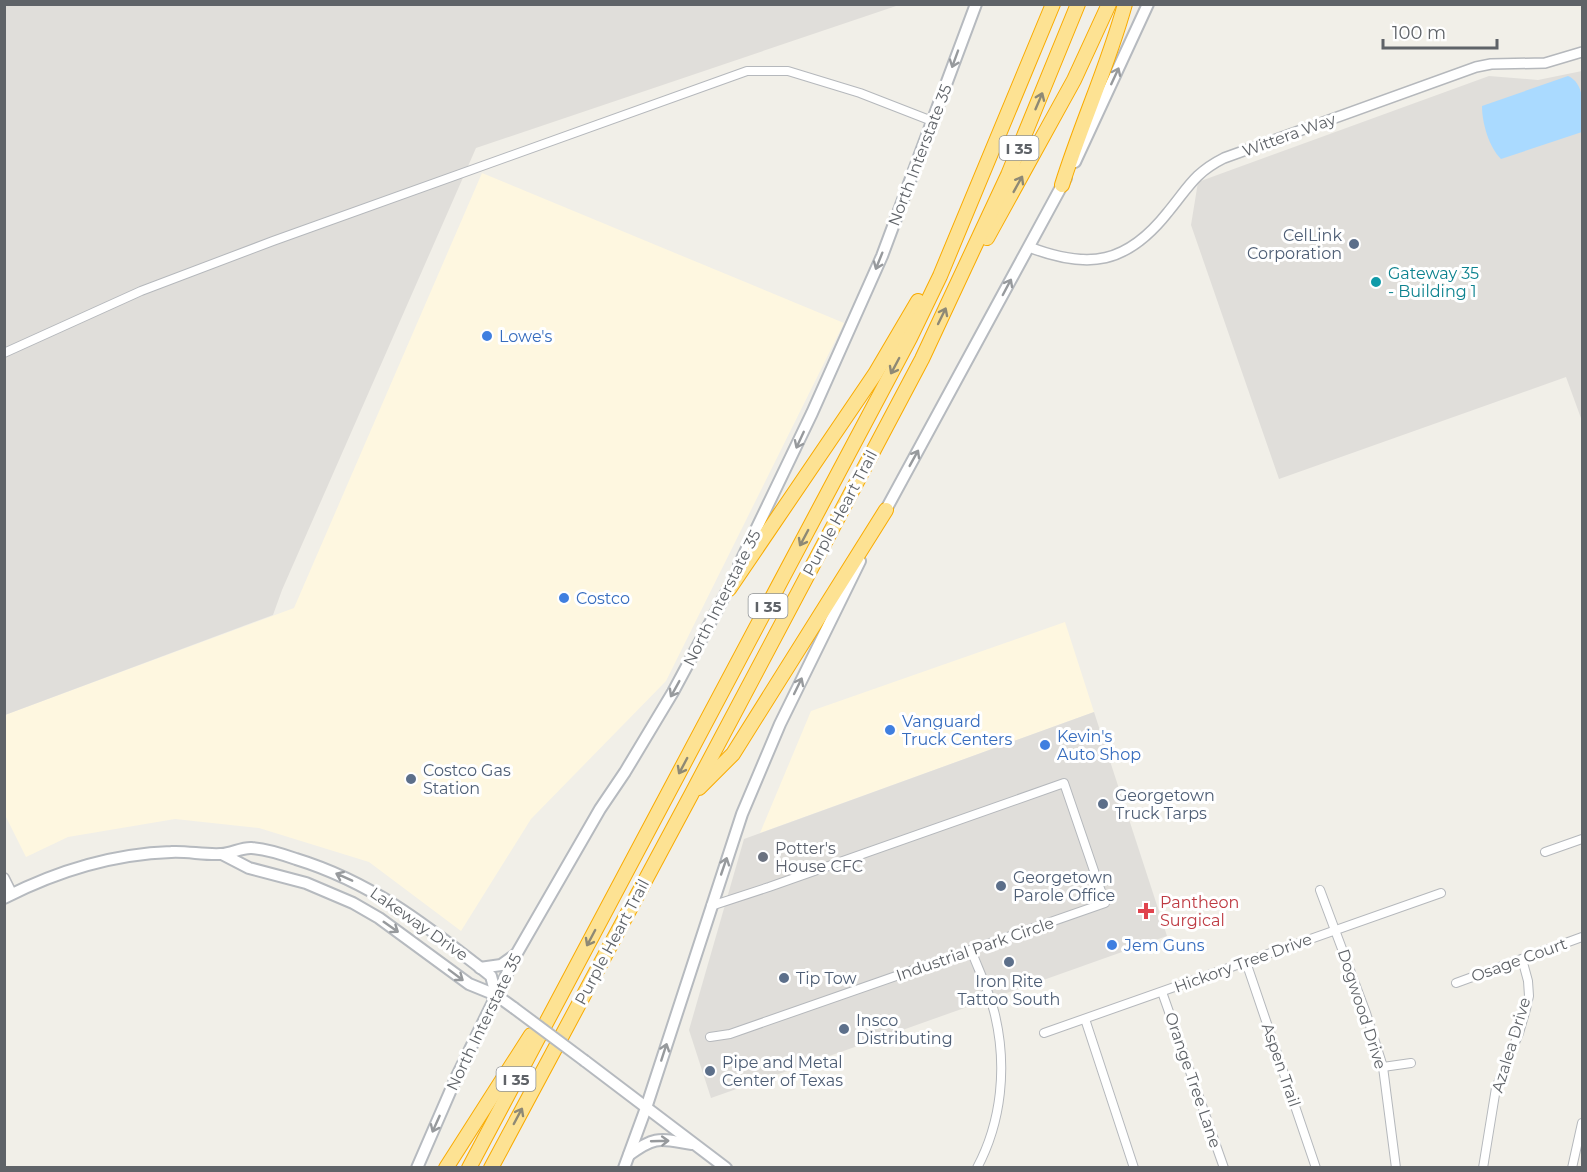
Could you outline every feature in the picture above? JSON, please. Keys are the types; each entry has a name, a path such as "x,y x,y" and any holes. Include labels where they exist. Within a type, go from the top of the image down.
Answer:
{"highway":[{"name":"Purple Heart Trail","path":"469,1167 910,339 940,276 1053,4"},
{"name":"Purple Heart Trail","path":"491,1167 867,464 956,288 1008,175 1078,4"},
{"path":"956,288 993,230 1052,122 1109,4"},
{"path":"1062,185 1072,152 1101,82 1125,4"},
{"path":"729,589 875,374 911,314 963,218"},
{"path":"691,795 733,754 886,510"},
{"path":"446,1167 525,1043 563,990"}],"main road":[{"name":"North Interstate 35","path":"417,1167 496,994 517,954 600,809 674,692 729,589 872,280 976,4"},
{"path":"624,1167 646,1107 742,814 780,724 886,510 1079,153 1148,4"},
{"name":"Lakeway Drive","path":"8,896 69,870 120,857 170,852 222,855 250,848 279,853 345,876 412,915 491,976 496,994"},
{"name":"Lakeway Drive","path":"222,855 249,868 306,883 353,903 387,924 469,984 496,994 726,1167"},
{"path":"480,968 501,965 517,954"},
{"path":"628,1156 646,1142 654,1140 695,1144"}],"street":[{"name":"Wittera Way","path":"1029,247 1049,255 1068,258 1090,260 1112,257 1131,248 1151,234 1194,177 1224,158 1476,67 1491,64 1545,63 1582,52"},
{"path":"4,353 141,291 185,274 747,71 788,71 860,93 932,121"},
{"name":"Industrial Park Circle","path":"710,1036 730,1034 1105,903 1064,783 711,906"},
{"path":"1545,852 1582,839"},
{"path":"4,878 8,896"},
{"name":"Dogwood Drive","path":"1320,890 1383,1067 1396,1167"},
{"name":"Hickory Tree Drive","path":"1044,1033 1441,892"},
{"name":"Osage Court","path":"1456,983 1582,937"},
{"path":"971,950 995,1014 1001,1048 1001,1091 995,1124 987,1150 977,1167"},
{"name":"Azalea Drive","path":"1483,1167 1496,1088 1526,1009 1528,981 1522,959"},
{"name":"Aspen Trail","path":"1246,962 1316,1167"},
{"name":"Orange Tree Lane","path":"1162,992 1224,1167"},
{"path":"1085,1019 1134,1167"},
{"path":"1383,1067 1411,1063"},
{"path":"1572,1167 1582,1123"}],"shaded area":[{"path":"5,5 899,5 476,148 273,615 5,715"},
{"path":"1582,71 1582,421 1566,377 1279,479 1191,225 1198,182 1489,76 1538,80"},
{"path":"482,173 844,323 666,681 531,819 461,931 369,862 259,828 175,819 68,837 26,857 5,815 5,715 294,608"},
{"path":"1065,622 1094,712 760,833 811,711"},
{"path":"1094,712 1167,936 711,1098 689,1030 744,839"}],"water":[{"path":"1568,76 1574,80 1581,92 1582,132 1501,159 1487,134 1482,106"}],"place":[{"name":"CelLink Corporation","path":"1354,244"},
{"name":"Gateway 35 - Building 1","path":"1376,282"},
{"name":"Lowe's","path":"487,336"},
{"name":"Costco","path":"564,598"},
{"name":"Vanguard Truck Centers","path":"890,730"},
{"name":"Kevin's Auto Shop","path":"1045,745"},
{"name":"Costco Gas Station","path":"411,779"},
{"name":"Georgetown Truck Tarps","path":"1103,804"},
{"name":"Potter's House CFC","path":"763,857"},
{"name":"Georgetown Parole Office","path":"1001,886"},
{"name":"Pantheon Surgical","path":"1146,911"},
{"name":"Jem Guns","path":"1112,945"},
{"name":"Iron Rite Tattoo South","path":"1009,962"},
{"name":"Tip Tow","path":"784,978"},
{"name":"Insco Distributing","path":"844,1029"},
{"name":"Pipe and Metal Center of Texas","path":"710,1071"}]}
